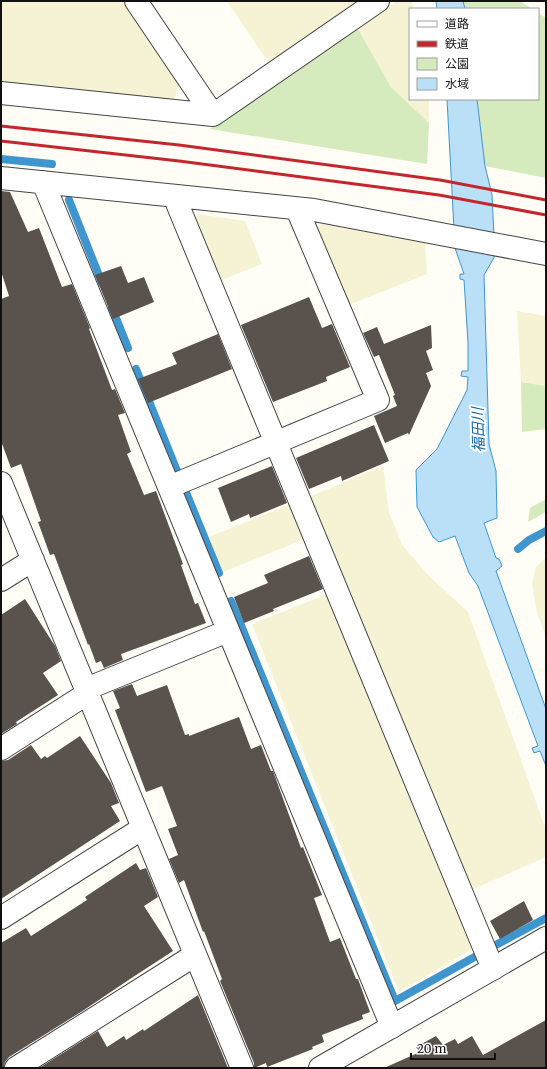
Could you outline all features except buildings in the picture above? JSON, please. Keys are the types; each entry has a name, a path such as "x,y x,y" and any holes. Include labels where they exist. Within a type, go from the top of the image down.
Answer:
{"street":[{"path":"136,1 213,115"},
{"path":"1,93 213,115 378,1"},
{"path":"1,178 314,210 546,254"},
{"path":"43,182 392,1027"},
{"path":"174,196 493,969"},
{"path":"169,487 378,400 297,209"},
{"path":"1,483 242,1068"},
{"path":"1,580 33,560"},
{"path":"1,749 87,691 228,631"},
{"path":"1,918 143,828"},
{"path":"320,1068 546,938"},
{"path":"16,1068 196,955"}],"shaded area":[{"path":"1,1 122,1 180,83 174,100 1,82"},
{"path":"227,1 357,1 268,62"},
{"path":"397,1 411,1 414,8 409,8 409,100 429,100 429,123 391,87 358,29"},
{"path":"198,214 245,221 262,264 219,281 194,218"},
{"path":"322,224 425,243 427,274 346,306 312,231"},
{"path":"517,311 546,316 546,386 521,382"},
{"path":"383,466 389,513 403,546 430,577 468,612 546,830 546,857 469,891 309,497"},
{"path":"293,503 307,538 223,572 209,537"},
{"path":"546,557 546,637 537,613 532,583 536,567"},
{"path":"330,593 472,949 399,992 252,624"}],"green space":[{"path":"463,1 520,1 530,8 465,8"},
{"path":"539,14 546,18 546,178 485,166 477,100 539,100"},
{"path":"358,29 391,87 429,123 427,164 210,129"},
{"path":"521,382 546,386 546,429 522,432"},
{"path":"546,499 546,512 528,522 530,508"}],"water":[{"path":"436,1 463,1 465,8 437,8"},
{"name":"福田川","path":"447,100 477,100 485,166 492,195 495,256 484,275 489,444 496,471 497,518 484,523 496,558 499,559 502,566 496,571 546,709 546,766 540,751 534,753 532,748 538,746 478,586 469,573 455,536 439,542 433,537 417,507 416,470 437,449 467,390 468,377 461,376 462,371 468,371 468,343 464,280 460,279 460,274 464,274 455,248"}],"waterway":[{"path":"1,159 52,164"},
{"path":"69,200 102,283"},
{"path":"112,308 128,348"},
{"path":"136,369 177,471"},
{"path":"185,490 219,573"},
{"path":"518,549 529,540 546,531"},
{"path":"231,601 395,1001 480,954"},
{"path":"494,946 546,918"}],"railway":[{"path":"1,126 179,145 440,180 546,200"},
{"path":"1,141 179,161 439,195 546,215"}]}
